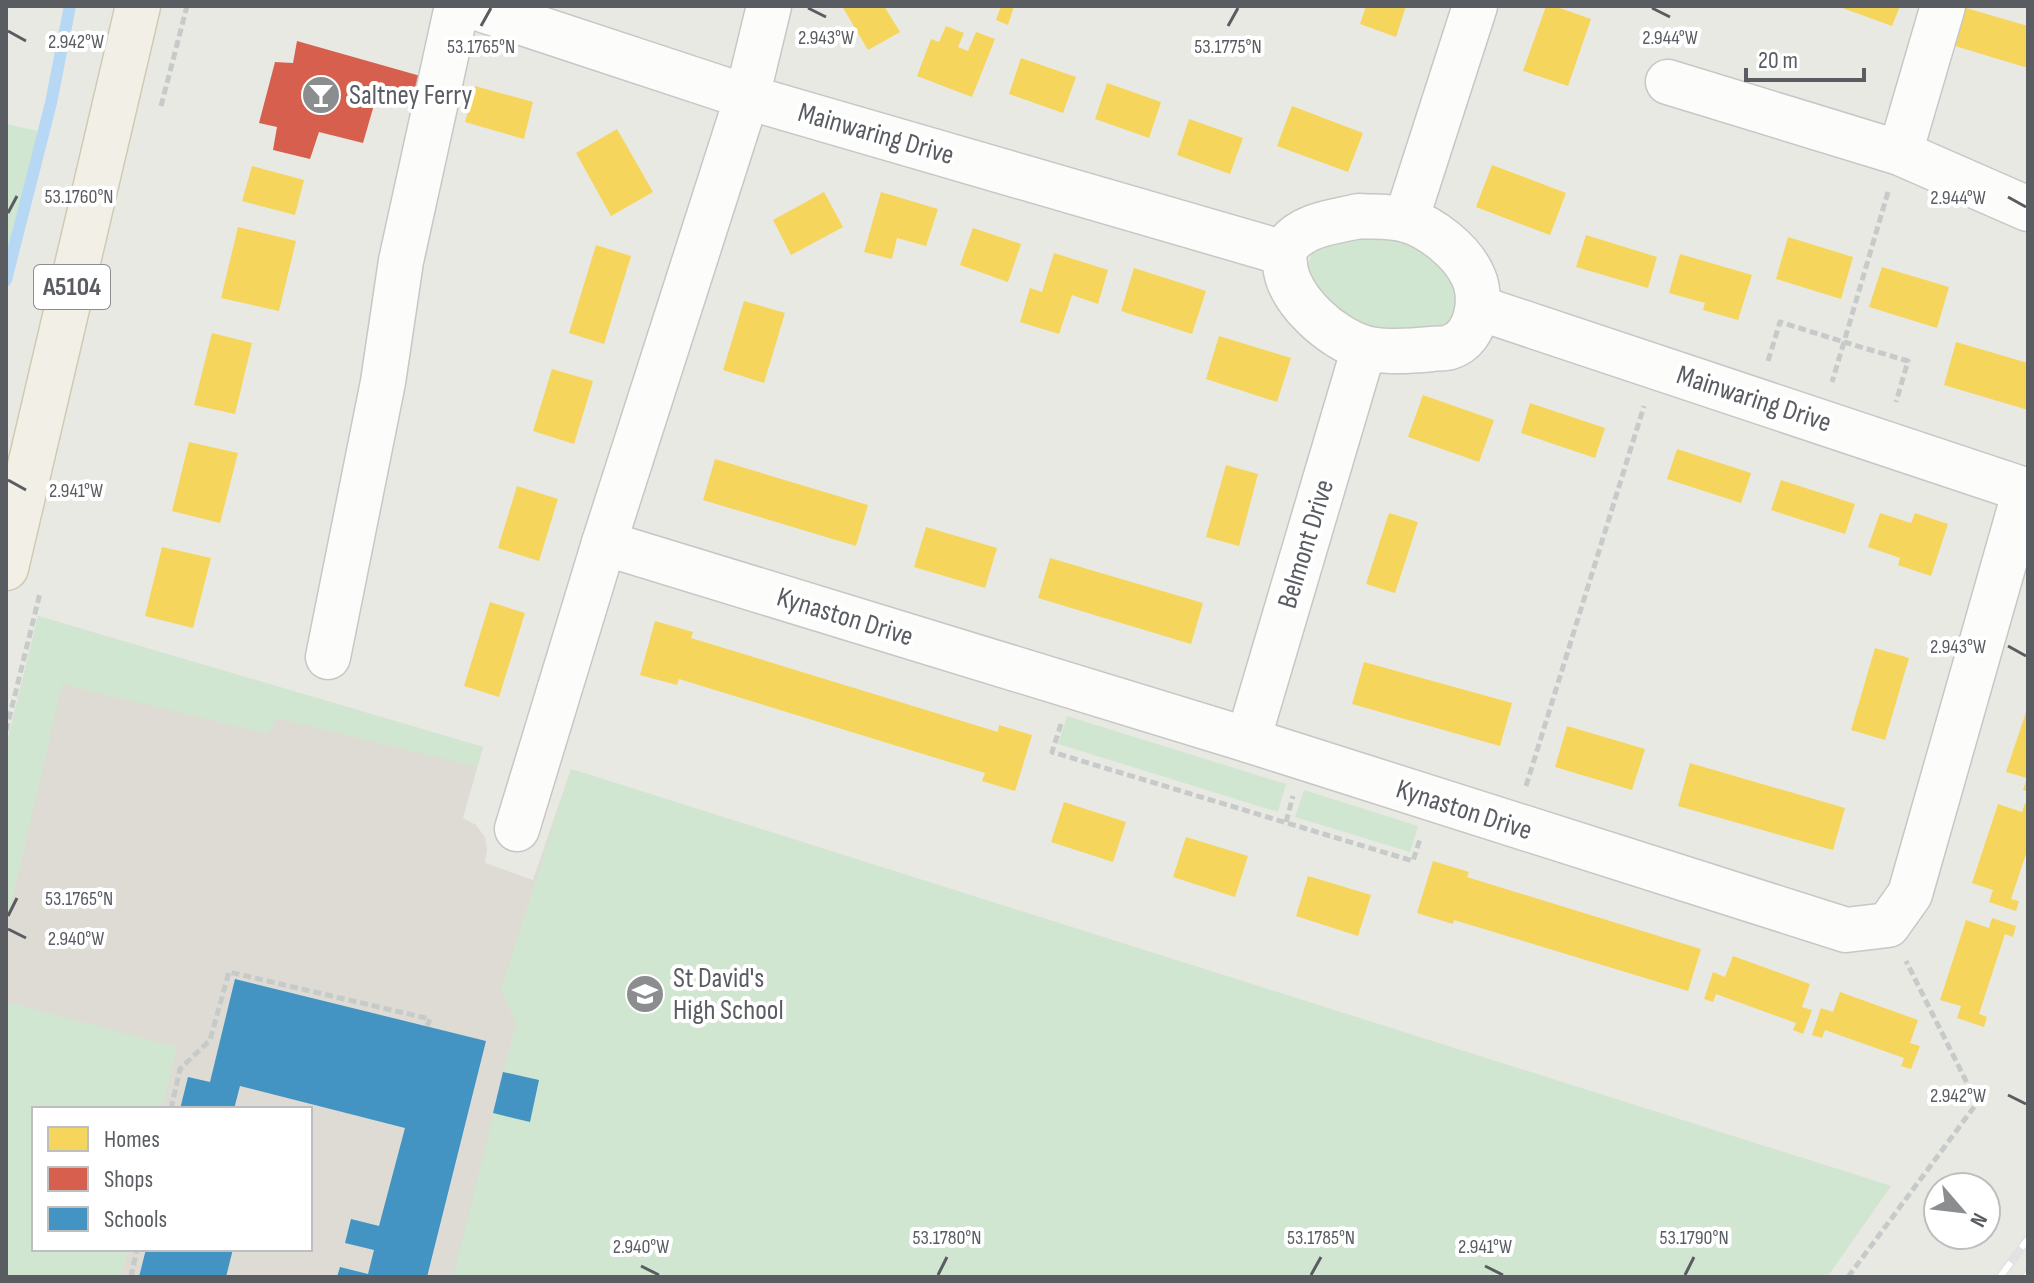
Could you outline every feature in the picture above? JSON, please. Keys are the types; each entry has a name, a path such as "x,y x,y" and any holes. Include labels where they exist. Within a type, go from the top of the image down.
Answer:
{"main road":[{"name":"A5104","path":"6,568 138,6"}],"street":[{"path":"328,657 383,382 401,261 457,6"},
{"name":"Mainwaring Drive","path":"471,6 747,97 1284,253"},
{"path":"517,829 604,543 747,97 769,6"},
{"path":"1406,220 1475,6"},
{"path":"1900,153 1943,6"},
{"path":"1668,82 1900,153 2028,209"},
{"path":"1359,216 1406,220 1457,251 1474,275 1479,308 1470,331 1452,347 1414,351 1364,348 1336,332 1295,297 1286,279 1284,253 1303,231 1327,223 1359,216"},
{"name":"Mainwaring Drive","path":"1479,308 2026,490"},
{"name":"Belmont Drive","path":"1248,740 1364,348"},
{"path":"1888,925 1910,894 2026,490"},
{"name":"Kynaston Drive","path":"604,543 1248,740 1846,930 1888,925"}],"path":[{"path":"1844,342 1900,153"},
{"path":"1756,400 1780,322 1908,361 1884,443"},
{"path":"1514,826 1656,367"},
{"path":"1072,686 1052,752 1413,861 1432,799"},
{"path":"1848,1277 1977,1103 1888,925"},
{"path":"171,1107 180,1069 210,1040 229,972 430,1019 427,1026"},
{"path":"131,1277 137,1251"}],"shaded area":[{"name":"St David's High School","path":"38,616 483,747 463,818 476,825 485,837 485,863 533,880 571,769 1891,1186 1827,1277 6,1277 6,746"}],"green space":[{"path":"6,124 43,132 6,280"},
{"path":"1333,234 1409,239 1462,285 1456,317 1445,327 1424,332 1373,328 1341,311 1328,301 1306,273 1314,250"},
{"path":"38,616 483,747 477,767 276,718 268,734 62,684 6,928 6,748"},
{"path":"1067,716 1286,784 1278,812 1058,744"},
{"name":"St David's High School","path":"571,769 1891,1186 1827,1277 453,1277 516,1023 501,990"},
{"path":"1304,790 1418,826 1410,852 1295,817"},
{"path":"6,1002 177,1047 162,1107 32,1107 32,1251 128,1251 121,1277 6,1277"}],"building: Homes":[{"path":"842,6 884,6 900,32 868,50"},
{"path":"1001,6 1014,6 1008,25 996,20"},
{"path":"1366,6 1406,6 1396,37 1360,24"},
{"path":"1546,6 1591,19 1568,86 1523,71"},
{"path":"1837,6 1900,6 1892,26"},
{"path":"1966,8 2028,26 2028,68 1955,46"},
{"path":"946,26 964,33 958,47 968,51 976,32 995,39 972,97 917,76 931,39 939,42"},
{"path":"1021,58 1076,77 1063,113 1009,94"},
{"path":"1107,83 1161,102 1149,138 1095,119"},
{"path":"475,86 533,102 524,139 465,122"},
{"path":"1292,106 1363,133 1348,172 1277,146"},
{"path":"1189,119 1243,138 1230,174 1177,155"},
{"path":"617,129 653,192 611,216 576,153"},
{"path":"1492,165 1566,193 1550,235 1476,207"},
{"path":"252,166 304,180 295,215 242,201"},
{"path":"824,192 843,227 791,255 773,220"},
{"path":"881,192 938,209 926,246 897,238 892,259 864,252"},
{"path":"238,227 296,241 279,311 221,298"},
{"path":"973,228 1021,244 1008,282 960,265"},
{"path":"1586,235 1657,257 1648,288 1576,267"},
{"path":"1788,237 1853,257 1841,299 1776,279"},
{"path":"596,245 631,256 604,344 569,333"},
{"path":"1054,253 1108,270 1098,304 1072,295 1059,334 1020,322 1030,288 1042,292"},
{"path":"1680,254 1752,275 1738,320 1703,310 1705,303 1669,293"},
{"path":"1882,267 1949,287 1937,328 1869,307"},
{"path":"1134,268 1206,291 1192,334 1121,311"},
{"path":"744,301 785,313 764,383 723,370"},
{"path":"212,333 252,343 235,414 194,405"},
{"path":"1219,336 1291,358 1277,402 1206,379"},
{"path":"1956,342 2028,363 2028,410 1944,385"},
{"path":"552,369 593,381 574,444 533,431"},
{"path":"1423,395 1494,420 1479,462 1408,437"},
{"path":"1530,403 1605,428 1595,458 1521,433"},
{"path":"189,442 238,453 220,523 172,511"},
{"path":"1677,449 1751,473 1741,503 1667,479"},
{"path":"715,459 868,505 856,546 703,500"},
{"path":"1226,465 1258,474 1239,546 1206,537"},
{"path":"1781,480 1855,504 1845,534 1771,510"},
{"path":"517,486 558,499 539,561 498,548"},
{"path":"1389,513 1418,522 1395,593 1366,584"},
{"path":"1880,513 1911,523 1915,513 1948,524 1931,576 1898,565 1900,558 1868,547"},
{"path":"926,527 997,548 985,588 914,567"},
{"path":"162,547 211,558 193,628 145,616"},
{"path":"1050,558 1203,603 1191,644 1038,598"},
{"path":"490,602 525,613 499,697 464,686"},
{"path":"655,621 693,632 691,638 998,732 999,725 1032,735 1015,791 982,781 985,773 679,679 677,685 640,675"},
{"path":"1875,648 1909,658 1885,740 1851,730"},
{"path":"1364,662 1512,703 1500,746 1352,704"},
{"path":"2028,706 2028,792 2023,790 2027,778 2006,772"},
{"path":"1567,726 1645,749 1632,790 1555,767"},
{"path":"1690,763 1845,808 1833,850 1678,806"},
{"path":"1064,802 1126,822 1113,862 1051,842"},
{"path":"2025,803 2028,804 2028,848 2011,899 2019,901 2016,911 1989,902 1993,890 1972,883 1998,804 2022,812"},
{"path":"1186,837 1248,856 1235,897 1173,877"},
{"path":"1433,861 1469,872 1467,877 1701,949 1688,991 1454,920 1453,924 1417,913"},
{"path":"1308,876 1371,895 1358,936 1296,916"},
{"path":"1992,918 2016,926 2013,937 2005,934 1979,1014 1987,1017 1984,1027 1957,1018 1961,1006 1940,1000 1966,920 1989,928"},
{"path":"1733,956 1810,984 1802,1007 1812,1010 1803,1034 1793,1030 1796,1023 1716,994 1713,1002 1704,999 1713,972 1725,977"},
{"path":"1840,992 1918,1020 1910,1043 1920,1046 1911,1069 1901,1066 1904,1058 1825,1030 1822,1038 1812,1035 1821,1008 1833,1012"}],"building: Shops":[{"path":"297,41 424,77 415,109 376,98 363,143 319,132 310,159 273,150 277,127 259,123 275,62 293,63"}],"building: Schools":[{"path":"235,979 486,1041 427,1277 337,1277 340,1267 368,1274 374,1250 345,1243 351,1219 379,1226 405,1128 240,1086 235,1107 180,1107 188,1077 210,1082"},
{"path":"503,1072 539,1080 530,1122 493,1113"},
{"path":"146,1251 232,1251 226,1277 139,1277"}],"waterway":[{"path":"6,280 51,103 70,6"}],"railway":[{"path":"2000,1277 2028,1239"}],"place":[{"name":"Saltney Ferry","path":"321,95"},
{"name":"St David's High School","path":"645,994"}]}
